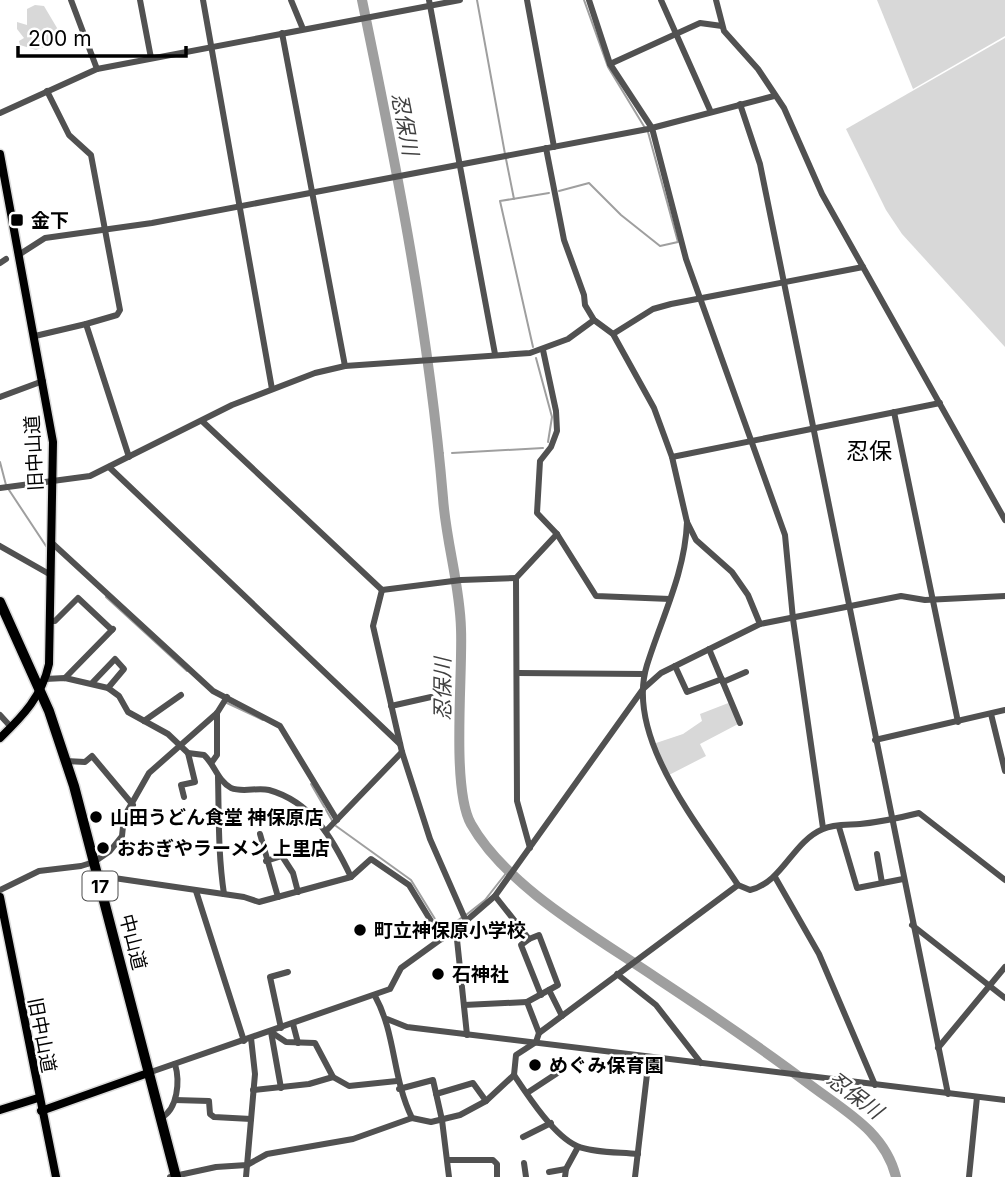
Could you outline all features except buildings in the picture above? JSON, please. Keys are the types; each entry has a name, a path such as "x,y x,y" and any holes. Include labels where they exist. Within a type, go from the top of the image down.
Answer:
{"highway":[{"name":"中山道","path":"0,602 40,690 66,761 174,1176"}],"main road":[{"name":"旧中山道","path":"0,154 5,202 20,254 53,442 51,621 46,679 0,738"},
{"name":"旧中山道","path":"0,897 38,1098 56,1177"},
{"path":"41,1111 148,1073"},
{"path":"0,1110 38,1098"}],"street":[{"path":"71,0 97,69"},
{"path":"140,0 151,58"},
{"path":"203,0 209,47 272,389"},
{"path":"290,0 303,29"},
{"path":"0,113 97,69 374,17 430,3 460,0"},
{"path":"527,0 564,240 585,305 594,320 613,334 654,408 672,457 687,522 696,540 732,572 748,595 760,624"},
{"path":"589,0 610,64 652,128 686,259 785,535 793,617 824,828"},
{"path":"661,0 710,110"},
{"path":"716,0 722,26 758,69 790,122 809,170 1005,520"},
{"path":"430,3 495,354"},
{"path":"610,64 699,23 722,26"},
{"path":"282,33 345,366"},
{"path":"35,336 117,315 120,310 91,155 69,135 47,91"},
{"path":"20,254 46,238 238,206 550,148 652,128 689,119 710,110 774,96"},
{"path":"740,104 760,164 948,1094"},
{"path":"613,334 653,309 863,267"},
{"path":"0,488 90,475 272,389 315,373 345,366 530,353 568,339 594,320"},
{"path":"86,324 130,457"},
{"path":"543,350 556,411 557,430 551,447 540,461 537,513 557,534 596,596 670,598"},
{"path":"0,397 43,381"},
{"path":"672,457 940,403"},
{"path":"894,412 958,722"},
{"path":"202,421 382,590"},
{"path":"110,467 401,748"},
{"path":"687,522 683,557 644,674 643,689 649,733 662,766 738,885 750,890 775,877 789,856 824,828 891,820 919,813 1005,880"},
{"path":"530,848 517,801 516,578 557,534"},
{"path":"0,546 51,575"},
{"path":"52,546 212,691 267,718 286,733 337,820"},
{"path":"382,590 461,580 516,578"},
{"path":"382,590 373,626 401,748 430,839 466,921"},
{"path":"148,1073 390,989 401,968 456,930 495,896 649,680 760,624 901,596 933,600 1005,596"},
{"path":"51,621 78,598 113,629 65,678"},
{"path":"709,649 740,723"},
{"path":"93,682 115,659 124,668 108,688"},
{"path":"675,666 687,692 746,672"},
{"path":"518,673 644,674"},
{"path":"46,679 65,678 93,682 108,688 119,696 128,712 168,734 188,753 195,782 181,785 184,797"},
{"path":"144,721 181,695"},
{"path":"0,890 39,871 94,862 115,845 122,836 124,817 149,773 217,713 227,697"},
{"path":"391,706 432,697"},
{"path":"875,740 1005,710"},
{"path":"212,762 217,755 217,713"},
{"path":"991,714 1005,771"},
{"path":"0,715 11,727"},
{"path":"326,831 401,748"},
{"path":"188,753 204,755 212,762 218,775 220,804 217,846 224,894"},
{"path":"66,761 85,762 92,756 133,805"},
{"path":"218,775 234,789 263,789 284,794 308,816 320,821 351,877"},
{"path":"839,827 856,888 903,879"},
{"path":"260,834 278,898"},
{"path":"877,854 882,883"},
{"path":"266,861 282,856 293,873 298,892"},
{"path":"99,883 114,878 224,894 259,902 351,877 370,859 408,885 442,939"},
{"path":"775,877 819,954 875,1085"},
{"path":"538,1033 738,885"},
{"path":"196,891 248,1040 255,1074 246,1177"},
{"path":"495,896 529,939"},
{"path":"912,925 1005,998"},
{"path":"456,930 467,1035"},
{"path":"464,1004 527,1002 541,995 558,985 539,935 521,945 541,995"},
{"path":"938,1048 1005,967"},
{"path":"281,1028 270,978 288,972"},
{"path":"617,974 656,1005 701,1063"},
{"path":"549,990 562,1016"},
{"path":"374,996 387,1018 397,1081 412,1118"},
{"path":"174,1176 216,1167 247,1165 267,1154 353,1139 412,1118 431,1122 443,1120 486,1101 514,1075 516,1055 536,1042 538,1033 527,1002"},
{"path":"387,1018 407,1027 467,1035 1005,1100"},
{"path":"293,1024 298,1043"},
{"path":"271,1032 286,1042 316,1043 333,1077"},
{"path":"271,1032 281,1088"},
{"path":"635,1177 649,1057"},
{"path":"161,1118 167,1115 175,1100 178,1081 175,1064"},
{"path":"527,1093 562,1070"},
{"path":"514,1075 551,1123 578,1147 638,1154"},
{"path":"253,1090 281,1088 333,1077 356,1087 397,1081"},
{"path":"399,1089 433,1080 443,1120 449,1177"},
{"path":"436,1094 473,1083 486,1101"},
{"path":"969,1177 977,1097"},
{"path":"175,1100 209,1101 210,1114 214,1117 251,1119"},
{"path":"523,1137 551,1123"},
{"path":"549,1172 566,1173 578,1147"},
{"path":"449,1160 493,1160 497,1164 497,1177"},
{"path":"524,1163 526,1177"}],"shaded area":[{"path":"877,0 1005,0 1005,36 913,89"},
{"path":"35,5 44,6 60,33 55,43 36,50 20,45 19,41 24,38 17,29 17,22 27,25 27,9"},
{"path":"1005,38 1005,347 902,234 886,210 846,129"},
{"path":"731,702 740,723 700,744 706,756 667,776 653,744 683,734 702,721 700,714"}],"waterway":[{"name":"忍保川","path":"362,0 399,186 429,373 445,514 460,613 461,785 471,824 507,869 556,910 737,1032 852,1115 883,1148 896,1177"},
{"path":"477,0 505,154"},
{"path":"584,0 608,67 645,128"},
{"path":"559,191 589,183 621,215 660,246 678,242 648,132"},
{"path":"506,159 514,199"},
{"path":"533,347 500,201 549,193"},
{"path":"536,358 552,417 548,442"},
{"path":"452,453 543,448"},
{"path":"0,462 6,485"},
{"path":"9,490 46,546"},
{"path":"106,597 187,671"},
{"path":"227,703 263,720"},
{"path":"311,784 333,822"},
{"path":"336,826 411,880 443,932 461,918"},
{"path":"466,915 485,900 507,872"}],"place":[{"name":"金下","path":"17,220"},
{"name":"山田うどん食堂 神保原店","path":"96,817"},
{"name":"おおぎやラーメン 上里店","path":"103,848"},
{"name":"町立神保原小学校","path":"360,930"},
{"name":"石神社","path":"438,974"},
{"name":"めぐみ保育園","path":"535,1065"}],"district":[{"name":"忍保","path":"869,451"}]}
